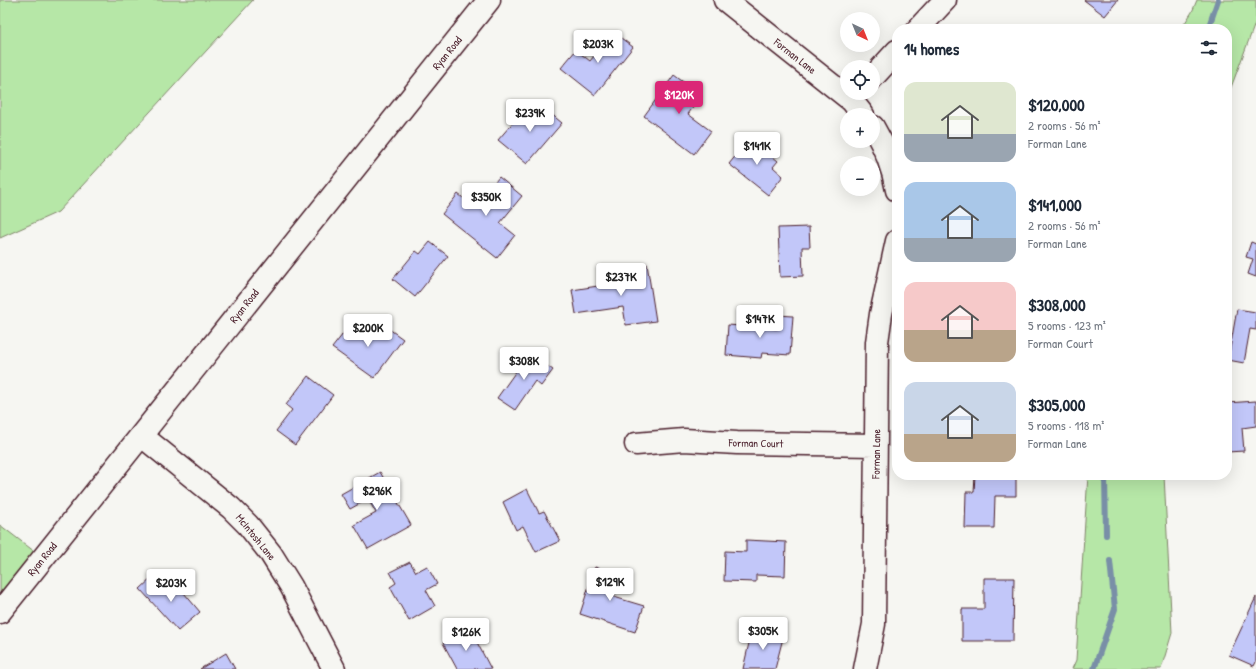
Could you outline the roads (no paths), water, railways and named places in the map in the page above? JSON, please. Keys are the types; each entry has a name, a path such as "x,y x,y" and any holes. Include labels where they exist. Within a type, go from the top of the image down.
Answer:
{"street":[{"name":"Ryan Road","path":"0,612 489,0"},
{"name":"Forman Lane","path":"725,0 858,103"},
{"path":"923,24 945,0"},
{"path":"880,69 892,56"},
{"path":"880,139 892,167"},
{"name":"Forman Lane","path":"865,669 874,624 877,342 881,314 892,264"},
{"name":"McIntosh Lane","path":"142,436 231,508 248,525 271,554 291,586 334,669"},
{"name":"Forman Court","path":"636,444 684,440 737,443 876,445"}],"waterway":[{"path":"1210,24 1218,0"},
{"path":"1105,480 1106,535"},
{"path":"1094,669 1115,609 1110,561"}]}
